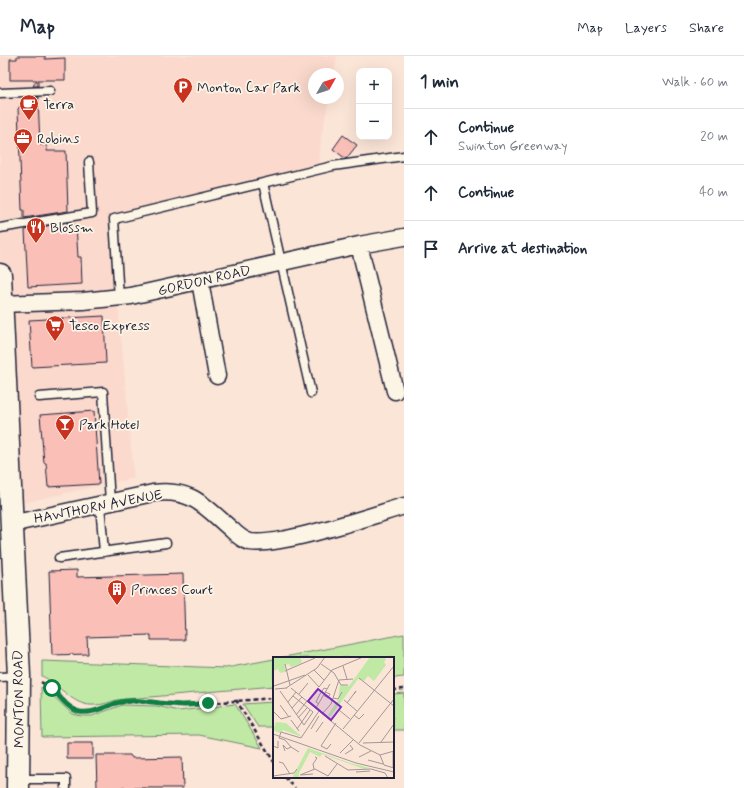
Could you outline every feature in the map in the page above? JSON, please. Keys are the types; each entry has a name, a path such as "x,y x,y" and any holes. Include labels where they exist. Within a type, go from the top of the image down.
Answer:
{"main road":[{"name":"MONTON ROAD","path":"0,275 3,417 11,524 12,677 18,784"}],"street":[{"name":"GORDON ROAD","path":"1,304 83,301 132,296 359,245 404,237"},
{"path":"359,245 400,389"},
{"path":"200,281 217,376"},
{"name":"HAWTHORN AVENUE","path":"11,524 164,492 182,494 191,498 210,510 240,537 248,542 259,542 303,536 404,506"}],"lane":[{"path":"0,93 50,92"},
{"path":"119,298 114,219 333,166 404,156"},
{"path":"0,228 92,213 89,162"},
{"path":"262,183 311,393"},
{"path":"39,397 103,392 105,504 104,552"},
{"path":"59,558 166,543"},
{"path":"18,784 66,780 66,788"}],"path":[{"path":"12,677 36,679 52,688 75,710 85,712 98,710 117,703 128,702 151,702 184,705 273,698"},
{"path":"394,690 404,689"},
{"path":"236,700 273,760"},
{"path":"286,778 295,788"}],"shaded area":[{"path":"0,56 337,56 335,68 308,68 308,104 328,104 321,139 319,166 110,216 134,478 0,508"}],"green space":[{"path":"404,634 404,677 394,678 394,657 284,657"},
{"path":"273,659 273,686 117,700 98,705 87,705 80,703 42,676 42,661 226,668"},
{"path":"41,687 50,693 73,714 81,716 92,716 122,705 157,706 179,711 235,704 262,748 199,735 42,737"},
{"path":"404,693 404,730 394,730 394,694"},
{"path":"273,702 273,727 258,727 243,704"}],"building":[{"path":"17,56 45,56 45,59 65,58 65,80 38,80 38,86 33,86 37,80 10,80 10,59 17,59"},
{"path":"26,97 38,97 40,145 47,145 47,151 66,151 68,211 24,218 24,210 22,210 18,109"},
{"path":"343,135 357,145 346,159 333,149"},
{"path":"68,222 68,225 76,225 78,257 81,257 82,284 28,287 25,230"},
{"path":"104,316 106,363 32,367 29,320"},
{"path":"94,411 99,484 48,487 46,463 44,463 40,415"},
{"name":"Princes Court","path":"77,570 77,577 183,574 185,640 151,640 151,635 87,637 88,654 52,655 49,571"},
{"path":"67,743 93,743 93,759 67,759"},
{"path":"96,755 130,755 132,758 182,757 183,788 97,788"}],"place":[{"name":"Monton Car Park","path":"183,104"},
{"name":"Terra","path":"29,121"},
{"name":"Robins","path":"23,155"},
{"name":"Blossm","path":"36,244"},
{"name":"Tesco Express","path":"55,342"},
{"name":"Park Hotel","path":"65,441"},
{"name":"Princes Court","path":"117,606"}],"route":[{"path":"52,688 69,706 80,712 91,712 117,703 128,702 151,702 184,705 208,703"}]}
